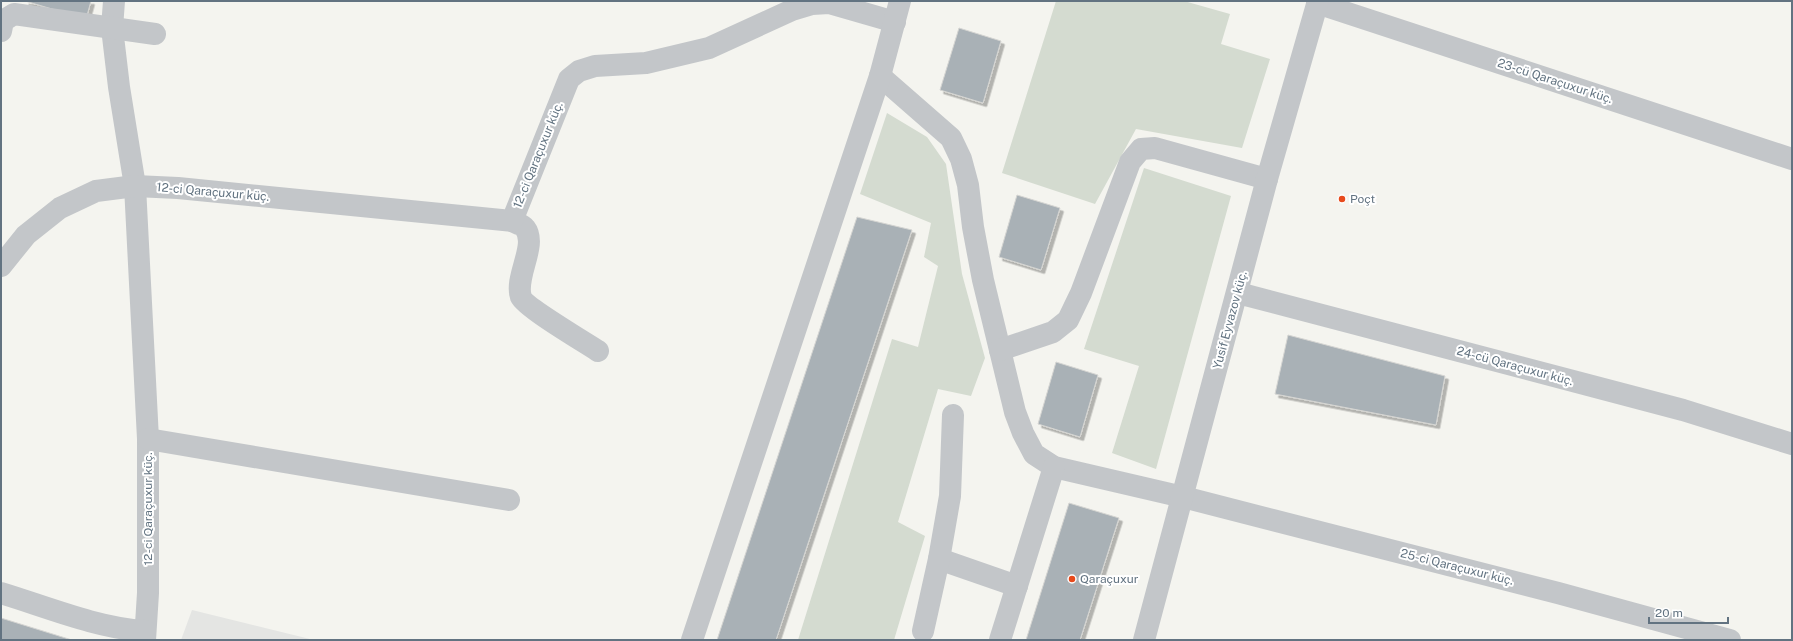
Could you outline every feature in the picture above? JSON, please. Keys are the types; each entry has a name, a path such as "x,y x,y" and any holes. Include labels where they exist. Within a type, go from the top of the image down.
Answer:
{"street":[{"name":"12-ci Qaraçuxur küç.","path":"114,1 112,28 119,87 135,186 148,439 148,593 145,636"},
{"path":"692,640 880,76 900,1"},
{"name":"23-cü Qaraçuxur küç.","path":"1317,2 1792,159"},
{"name":"Yusif Eyvazov küç.","path":"1144,640 1238,293 1267,179 1317,2"},
{"name":"12-ci Qaraçuxur küç.","path":"1,266 26,235 60,208 96,191 135,186 178,188 512,221 569,79 579,71 596,66 646,63 709,48 792,10 812,4 829,3 895,22"},
{"path":"1,31 3,21 14,14 155,34"},
{"name":"25-ci Qaraçuxur küç.","path":"880,76 950,138 961,159 968,185 973,227 982,273 1015,412 1023,433 1034,454 1054,467 1182,497 1550,591 1730,640"},
{"path":"1000,350 1053,332 1068,320 1081,293 1130,162 1141,149 1155,148 1267,179"},
{"path":"512,221 525,228 530,238 519,288 521,298 598,351"},
{"name":"24-cü Qaraçuxur küç.","path":"1238,293 1683,410 1792,444"},
{"path":"923,631 939,559 950,496 953,415"},
{"path":"148,439 509,500"},
{"path":"1000,640 1054,467"},
{"path":"939,559 1017,586"},
{"path":"1,593 107,626 128,630 145,636"}],"shaded area":[{"path":"1056,1 1184,1 1230,14 1221,44 1270,59 1242,148 1136,129 1095,204 1002,173"},
{"path":"887,113 927,137 946,164 962,274 985,358 971,396 938,389 898,522 925,536 894,640 798,640 892,339 918,347 938,266 924,257 931,223 860,194"},
{"path":"1144,168 1231,196 1156,469 1112,453 1139,366 1084,349"},
{"path":"192,610 314,640 181,640"}],"building":[{"path":"25,1 91,1 86,19"},
{"path":"959,28 1001,41 983,103 940,90"},
{"path":"1017,195 1060,208 1041,270 999,257"},
{"path":"857,217 912,230 776,640 717,640"},
{"path":"1288,335 1445,376 1436,425 1275,394"},
{"path":"1056,362 1098,375 1080,437 1038,424"},
{"name":"Qaraçuxur","path":"1069,503 1119,518 1080,640 1026,640"},
{"path":"1,618 72,640 1,640"}],"place":[{"name":"Poçt","path":"1342,199"},
{"name":"Qaraçuxur","path":"1072,579"}]}
